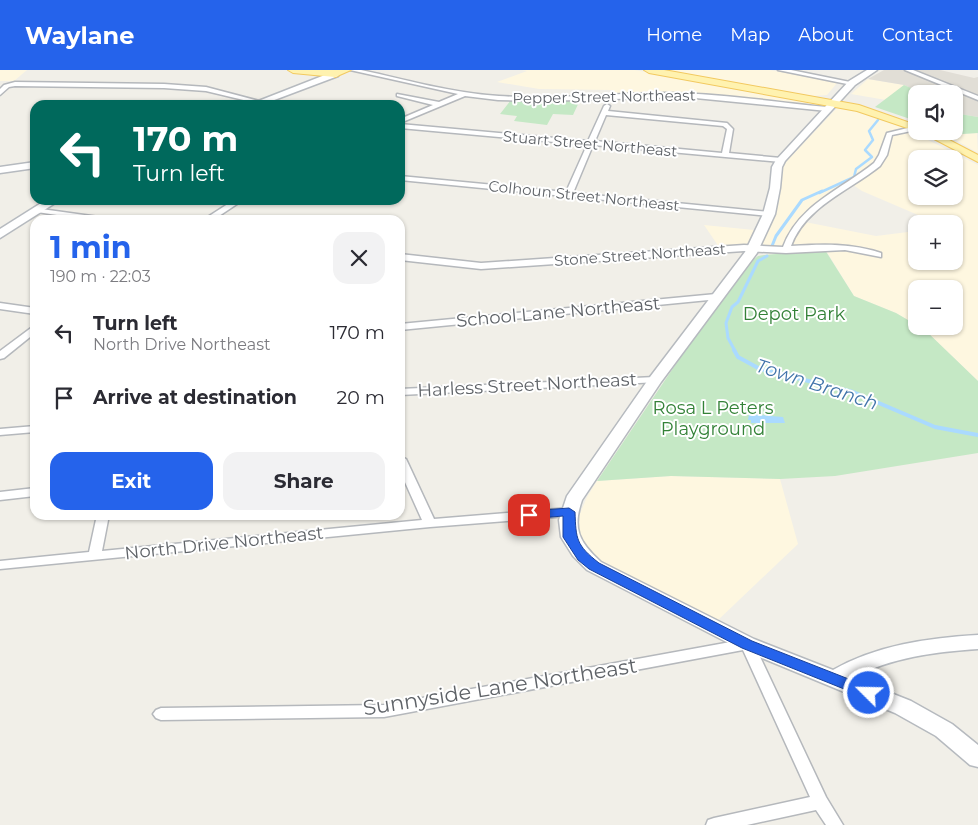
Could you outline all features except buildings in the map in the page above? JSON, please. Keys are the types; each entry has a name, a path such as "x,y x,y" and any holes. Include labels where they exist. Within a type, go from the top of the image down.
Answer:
{"main road":[{"path":"293,70 335,74 346,70"},
{"path":"649,70 830,106 870,111 908,125"},
{"path":"941,140 978,159"}],"street":[{"name":"Pepper Street Northeast","path":"353,70 464,94 536,100 663,95 830,106"},
{"path":"781,70 852,83"},
{"path":"873,70 852,83 781,160 777,167 775,188 769,214 753,249 655,380 573,500 569,512 570,537 583,557 594,566 747,644 903,707 944,730 978,758"},
{"path":"908,70 978,98"},
{"path":"267,100 335,74"},
{"path":"2,90 10,84 164,86 206,89 243,100"},
{"path":"399,94 439,104"},
{"path":"405,119 464,94"},
{"path":"568,195 589,144 605,113 608,101 606,98"},
{"path":"605,113 725,124 730,129 725,155"},
{"name":"Stuart Street Northeast","path":"405,126 781,160"},
{"path":"786,250 788,237 811,211 877,164 883,155 889,134 908,130"},
{"path":"0,170 30,166"},
{"name":"Colhoun Street Northeast","path":"405,179 769,214"},
{"path":"0,234 46,205"},
{"path":"215,215 231,205"},
{"path":"37,210 72,215"},
{"name":"Stone Street Northeast","path":"405,258 480,266 674,251 744,248 786,250 849,246 878,255"},
{"name":"School Lane Northeast","path":"405,327 716,297"},
{"path":"0,306 30,310"},
{"path":"0,356 30,332"},
{"name":"Harless Street Northeast","path":"405,392 655,380"},
{"path":"0,432 30,429"},
{"path":"405,470 430,523"},
{"path":"0,496 30,493"},
{"name":"North Drive Northeast","path":"0,565 430,523 569,512"},
{"path":"95,556 102,520"},
{"path":"835,679 862,664 887,656 929,647 978,642"},
{"path":"747,644 820,802 835,825"},
{"name":"Sunnyside Lane Northeast","path":"161,714 384,711 747,644"},
{"path":"714,825 820,802"}],"shaded area":[{"path":"0,70 27,70 14,81 0,81"},
{"path":"522,70 635,70 816,103 823,106 719,97 611,97 613,90 539,89 497,82 527,71"},
{"path":"663,70 770,70 837,83 827,95 813,96"},
{"path":"884,70 940,70 974,78 978,77 978,117 963,114 963,85 908,85 908,87 868,79"},
{"path":"868,79 904,85 886,100 851,94"},
{"path":"837,108 856,111 898,125 908,130 908,140 928,140 948,150 908,150 908,205 963,205 963,158 978,165 978,381 930,335 963,335 963,280 908,280 908,320 896,313 854,296 822,244 769,247 761,242 778,206 781,174 784,164","holes":["853,185 862,191 918,215 963,215 963,270 908,270 908,232 876,236 805,222 822,206"]},
{"path":"977,133 978,153 956,140 963,140 963,134"},
{"path":"704,225 754,230 748,244 719,247"},
{"path":"671,476 780,479 798,544 716,622 604,565 587,549 580,537 579,516 587,497 597,481"}],"green space":[{"path":"904,85 908,87 908,118 875,107"},
{"path":"511,100 538,102 580,100 573,115 553,114 547,125 514,121 517,116 500,114"},
{"path":"963,114 978,117 978,133 963,134"},
{"path":"825,250 854,296 896,313 908,320 908,335 930,335 978,381 978,453 835,476 780,479 671,476 597,481 684,352 753,260 758,256"}],"water":[{"path":"749,414 783,417 785,423 751,423 751,420 748,420"}],"waterway":[{"name":"Town Branch","path":"819,193 854,177 856,169 872,157 865,150 873,140 869,131 878,120"},
{"name":"Town Branch","path":"772,246 776,236 802,200 822,191"},
{"name":"Town Branch","path":"735,351 728,338 726,323 732,307 738,302 758,261 767,256"},
{"name":"Town Branch","path":"734,350 738,357 760,369 853,392 935,427 978,435"}],"route":[{"path":"529,515 569,512 568,527 570,537 583,557 594,566 666,605 747,644 869,693"}],"park label":[{"name":"Depot Park","path":"794,314"},
{"name":"Rosa L Peters Playground","path":"713,418"}]}
